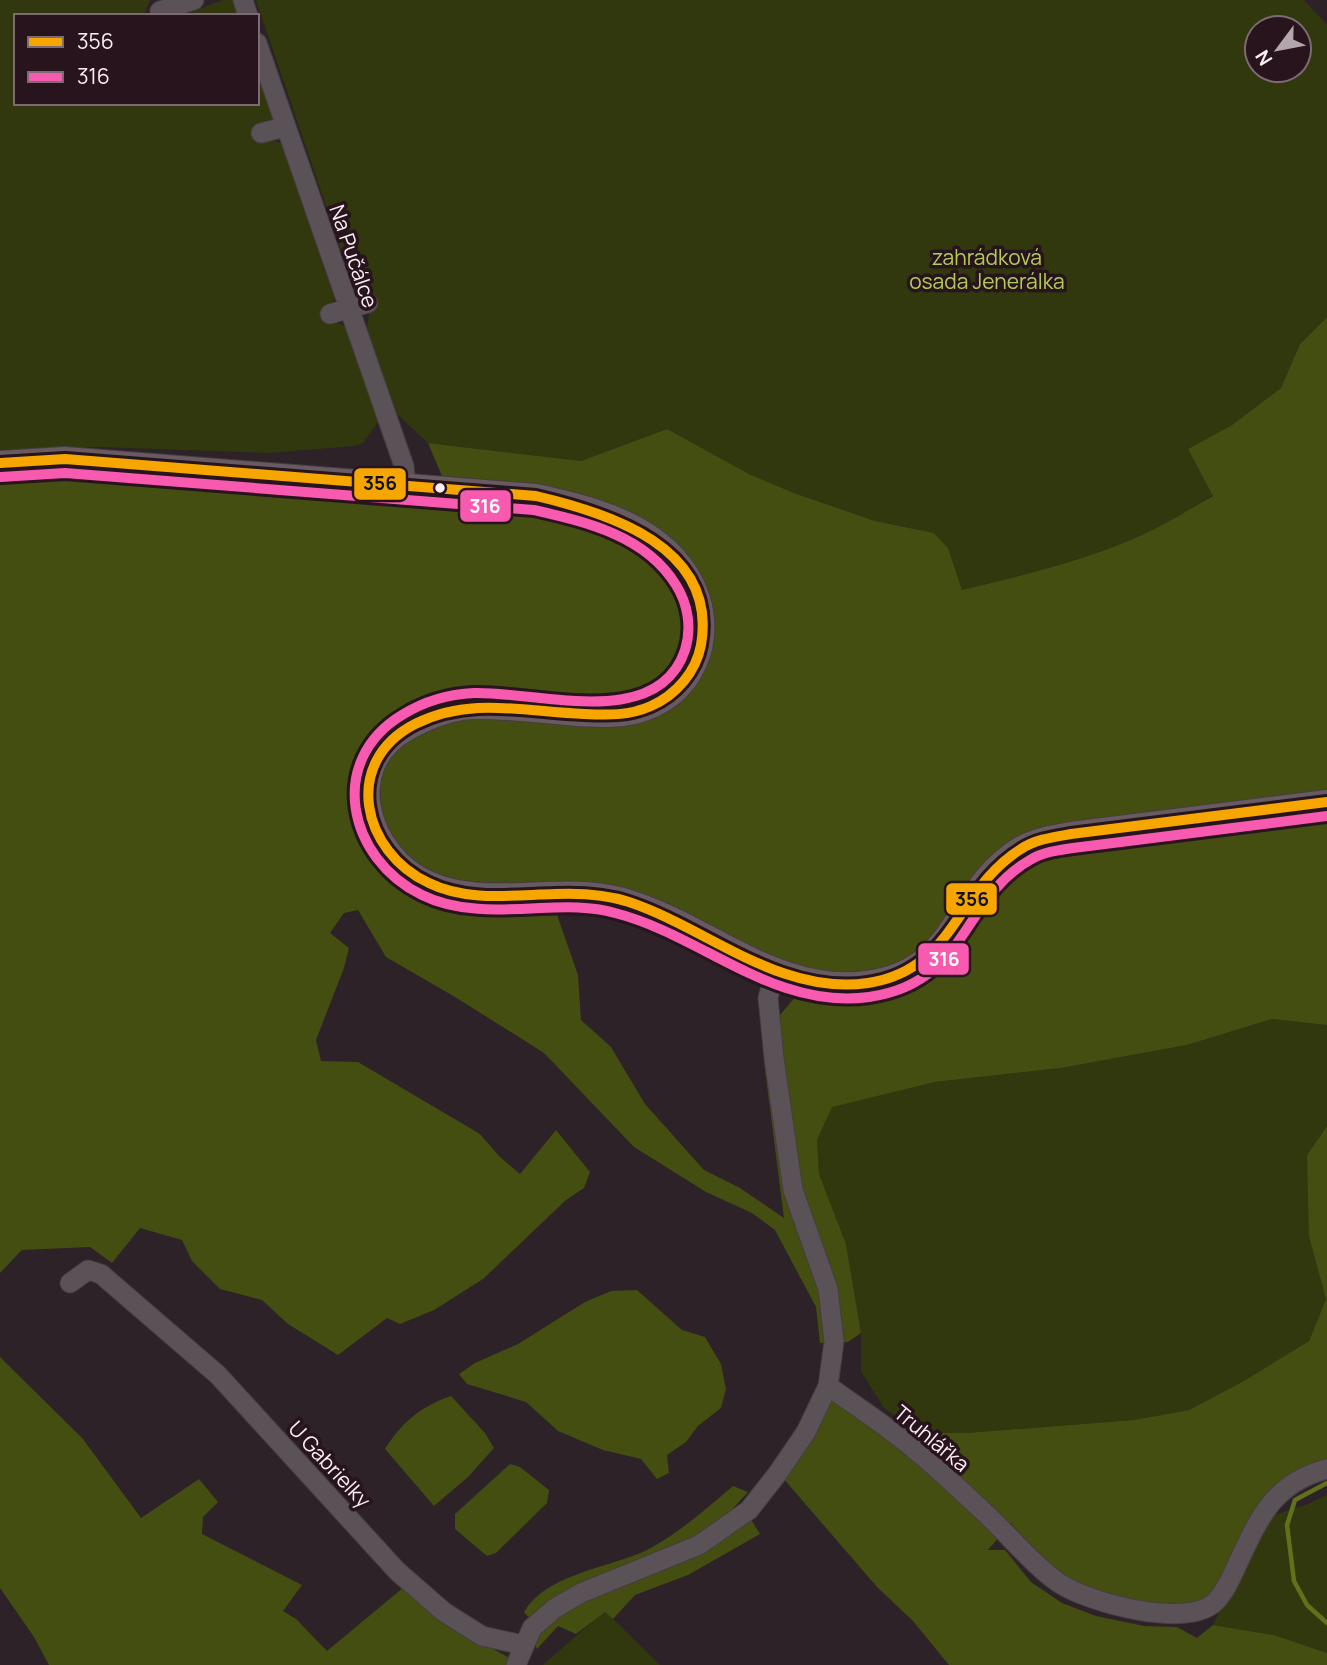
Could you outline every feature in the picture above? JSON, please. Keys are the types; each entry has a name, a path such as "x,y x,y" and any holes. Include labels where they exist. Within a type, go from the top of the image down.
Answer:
{"main road":[{"path":"0,463 65,459 536,496 607,515 635,528 677,559 697,595 702,622 699,649 688,677 672,694 643,709 606,716 469,707 440,714 396,734 383,746 374,761 368,781 367,800 371,820 393,858 427,883 448,890 483,895 581,893 628,901 775,972 841,985 878,981 910,971 928,959 941,945 976,890 1001,863 1023,847 1044,839 1172,820 1327,802"}],"street":[{"path":"160,11 194,0"},
{"name":"Na Pučálce","path":"259,49 285,127 339,312 404,467 407,485"},
{"path":"261,133 285,127"},
{"path":"339,312 368,303"},
{"path":"516,1665 532,1628 555,1608 581,1593 699,1545 749,1510 806,1432 828,1386 834,1342 828,1289 793,1190 768,998 775,972"},
{"name":"U Gabrielky","path":"70,1283 88,1270 101,1274 218,1375 397,1571 444,1612 482,1636 523,1645"},
{"name":"Truhlářka","path":"828,1386 913,1448 1058,1583 1116,1607 1185,1615 1204,1611 1217,1601 1257,1523 1280,1491 1306,1475 1327,1469"}],"green space":[{"path":"0,0 150,0 144,14 14,14 14,105 259,105 259,74 274,117 260,129 270,139 282,144 334,297 332,320 345,326 378,422 363,443 354,446 269,453 101,447 0,450"},
{"path":"223,0 234,0 239,14 186,14"},
{"name":"zahrádková osada Jenerálka","path":"256,0 1304,0 1327,25 1327,317 1300,344 1281,388 1232,425 1188,449 1213,495 1142,535 1076,560 1031,573 962,590 948,548 934,533 875,521 794,493 749,474 667,429 581,461 428,443 397,414 367,329 370,308 367,300 355,291"},
{"path":"1327,317 1327,791 1069,823 993,855 967,883 932,938 905,961 867,971 842,973 779,961 653,899 451,879 418,865 401,850 382,817 380,783 384,766 403,744 444,725 470,718 607,727 679,703 697,683 708,591 685,552 668,536 538,484 442,476 428,443 581,461 667,429 749,474 794,493 875,521 934,533 948,548 962,590 1054,567 1120,544 1151,531 1213,496 1188,449 1232,425 1281,388 1300,344"},
{"path":"65,471 359,493 362,498 410,503 422,498 520,505 587,520 639,545 661,562 678,582 689,607 688,646 680,666 668,681 640,698 613,704 407,715 387,729 372,745 356,782 356,803 360,823 369,844 383,864 422,893 555,909 578,975 581,1020 611,1047 645,1104 704,1170 740,1188 784,1218 764,1062 765,1033 801,990 842,994 881,992 900,987 934,968 949,953 1000,881 1028,859 1047,850 1327,814 1327,1025 1272,1019 1187,1045 1061,1068 935,1082 832,1107 817,1140 819,1174 846,1244 861,1333 848,1342 820,1343 816,1307 775,1230 752,1213 706,1192 634,1147 544,1053 386,957 358,910 344,913 330,933 349,948 316,1040 321,1061 358,1062 480,1134 500,1157 520,1174 556,1130 590,1172 584,1188 566,1200 483,1279 434,1310 400,1324 387,1318 338,1355 288,1324 262,1300 220,1289 192,1261 182,1240 140,1228 112,1263 90,1247 22,1250 0,1273 0,474"},
{"path":"1272,1019 1327,1025 1327,1126 1307,1155 1326,1299 1309,1341 1242,1382 1189,1410 1134,1420 966,1433 918,1433 884,1408 861,1371 861,1333 846,1244 819,1174 817,1140 832,1106 935,1082 1061,1068 1187,1045"},
{"path":"1327,1126 1327,1462 1294,1474 1211,1607 1137,1604 1067,1582 1040,1558 1011,1523 988,1550 1005,1550 1031,1582 1062,1603 1096,1616 1144,1626 1177,1627 1197,1638 1213,1625 1274,1635 1327,1653 1327,1665 949,1665 913,1621 877,1587 783,1478 834,1392 888,1425 918,1433 966,1433 1134,1420 1189,1410 1242,1382 1309,1341 1326,1299 1309,1236 1307,1155"},
{"path":"637,1290 682,1330 705,1337 721,1364 726,1389 721,1408 698,1426 686,1442 667,1455 669,1473 657,1479 641,1459 603,1450 558,1431 526,1402 467,1384 459,1374 475,1363 518,1344 585,1302 611,1291"},
{"path":"0,1357 83,1439 141,1518 199,1479 218,1502 203,1517 202,1534 302,1585 283,1611 296,1619 327,1651 404,1587 447,1624 513,1660 511,1665 49,1665 34,1637 0,1588"},
{"path":"451,1396 485,1433 494,1448 468,1477 434,1506 385,1449 413,1416"},
{"path":"510,1464 520,1467 549,1490 547,1503 496,1553 487,1556 455,1529 455,1514"},
{"path":"733,1486 748,1492 727,1515 682,1546 532,1621 524,1612 534,1599 563,1580 659,1544"},
{"path":"1327,1495 1327,1653 1274,1635 1213,1625 1262,1525 1277,1514"},
{"path":"750,1518 760,1534 688,1575 635,1595 613,1619 605,1612 576,1634 558,1626 537,1649 532,1638 562,1610"},
{"path":"605,1611 660,1665 543,1665"}],"waterway":[{"path":"1327,1483 1295,1500 1287,1525 1294,1581 1307,1605 1327,1623"}],"transit line":[{"name":"356","path":"0,463 65,459 536,496 565,503 625,525 652,540 676,559 693,583 702,611 701,645 690,673 669,696 643,709 618,714 498,708 457,710 415,724 392,740 377,761 369,783 369,806 376,829 388,850 406,869 429,883 459,893 491,896 574,894 611,897 658,913 774,970 804,979 836,984 868,983 897,975 919,962 938,945 999,866 1033,843 1071,834 1327,802"},
{"name":"316","path":"1,477 65,473 534,510 594,526 649,554 676,585 688,616 685,650 671,675 649,691 623,699 593,702 474,693 446,697 402,715 378,734 363,757 355,783 356,809 363,834 377,858 397,879 422,895 450,905 480,909 568,907 606,911 647,923 769,982 834,998 869,997 902,989 926,975 945,958 1007,877 1040,855 1073,848 1327,816"}]}
